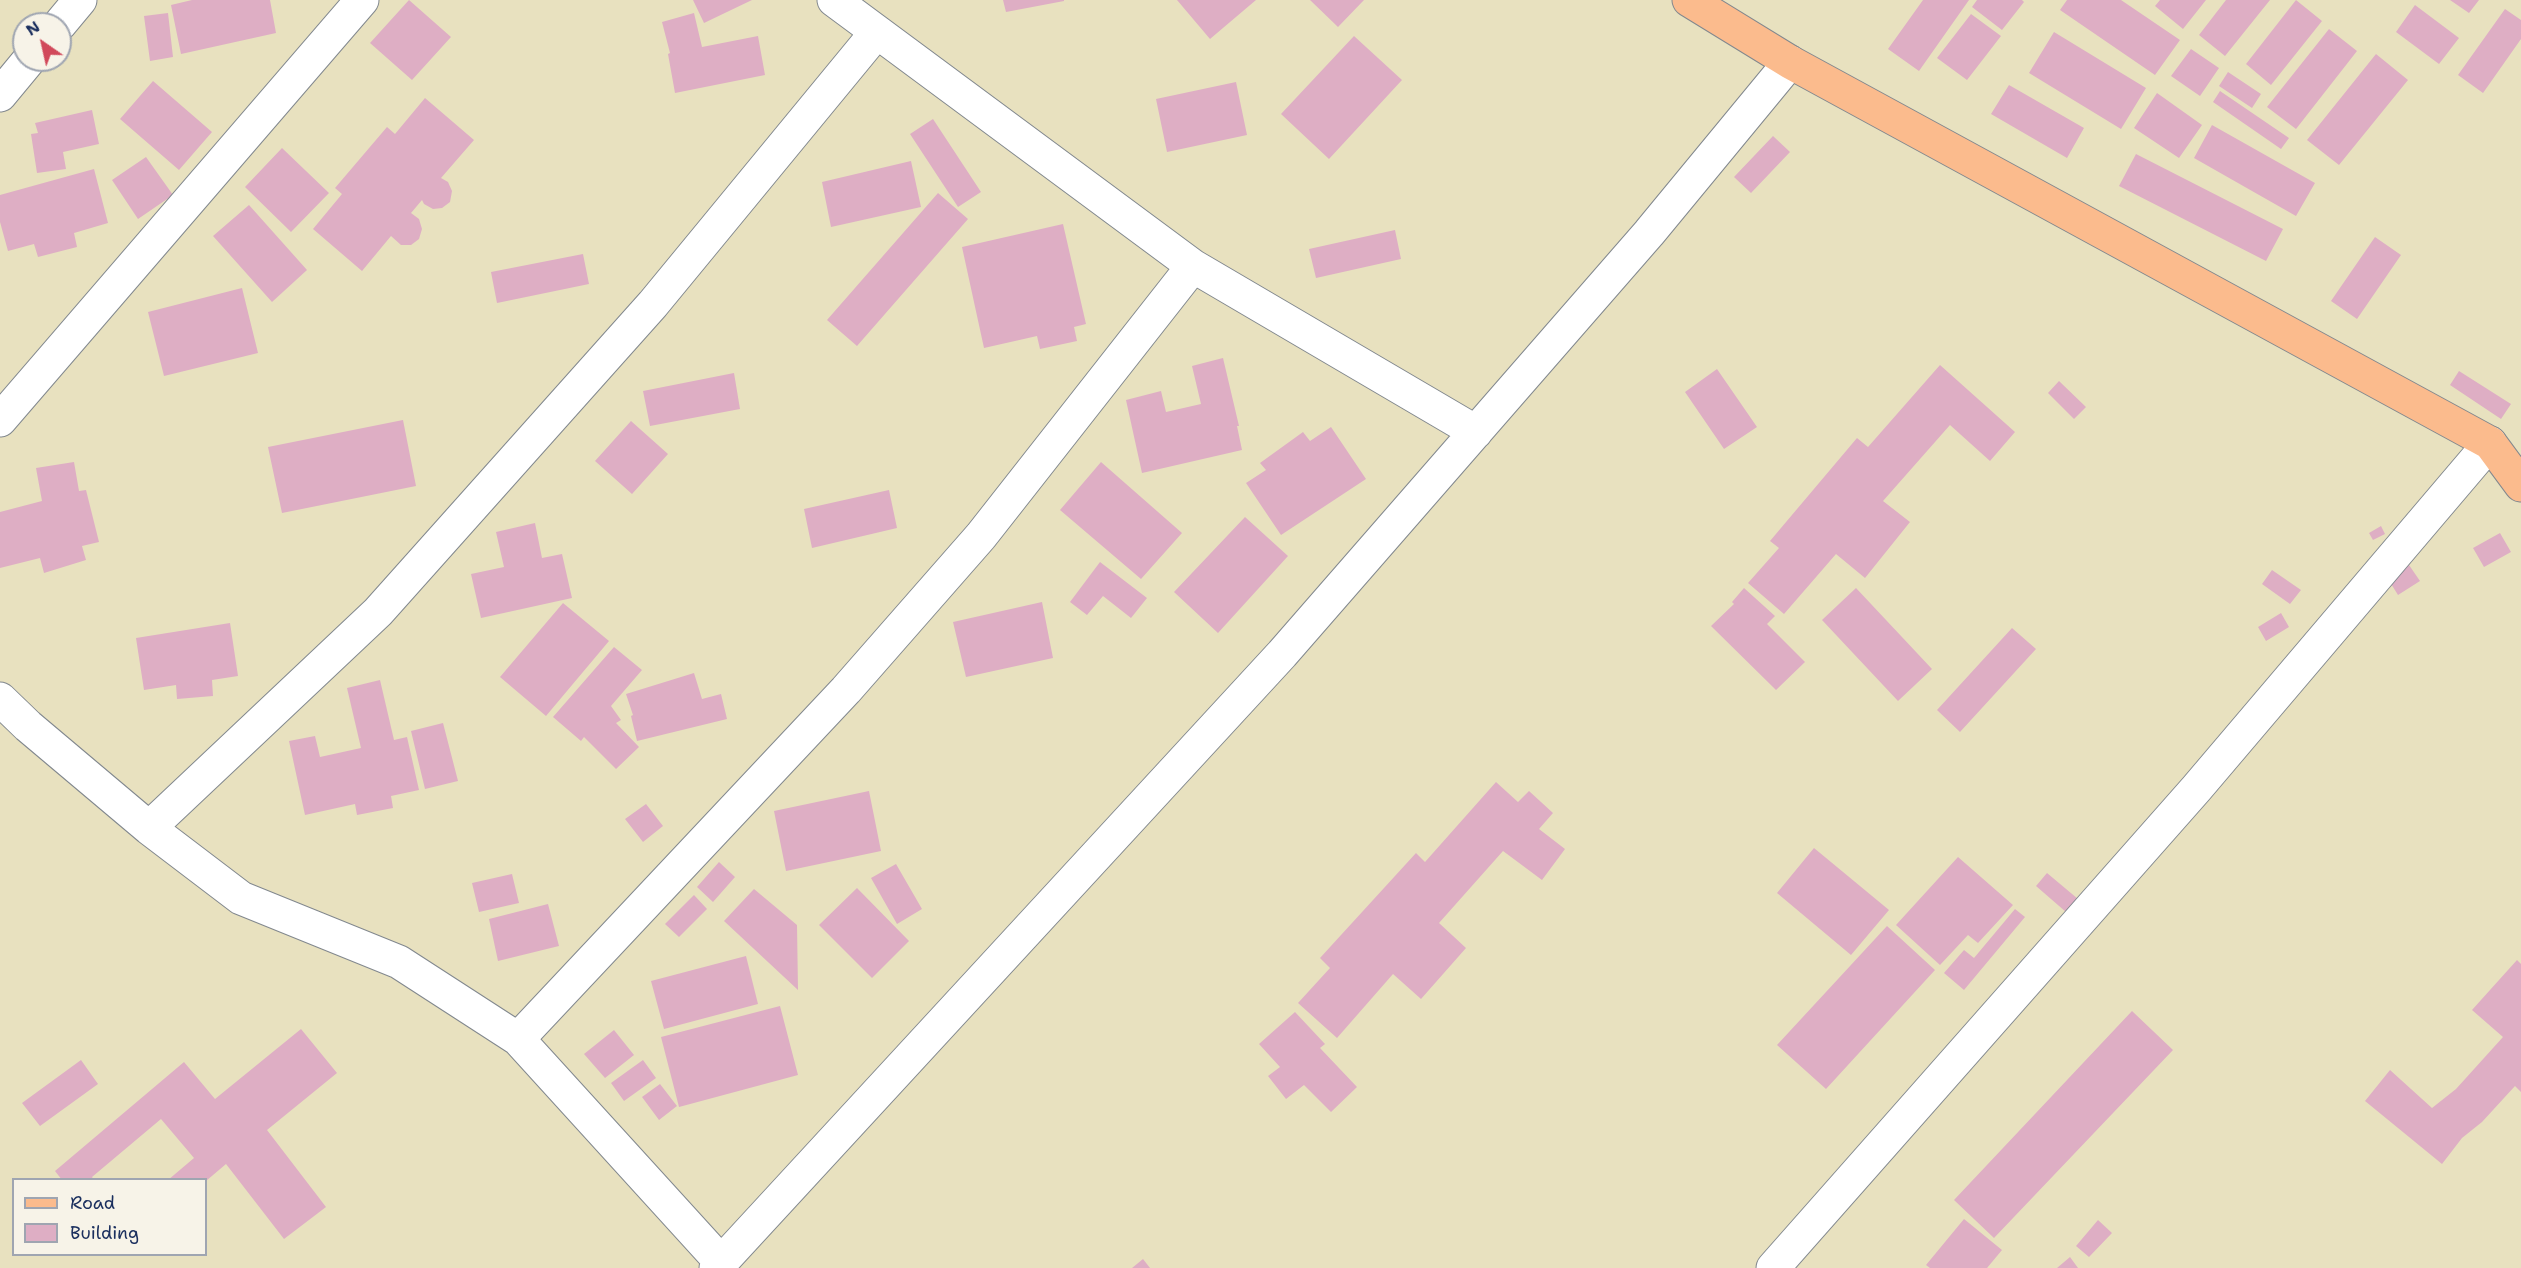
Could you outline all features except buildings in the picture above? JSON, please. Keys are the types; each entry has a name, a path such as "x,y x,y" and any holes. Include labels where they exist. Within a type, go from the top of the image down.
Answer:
{"main road":[{"path":"1689,0 1790,62 2490,443 2521,485"}],"street":[{"path":"70,12 80,0"},
{"path":"0,420 362,0"},
{"path":"834,0 1193,266 1476,432"},
{"path":"149,828 378,612 653,304 876,33"},
{"path":"0,699 28,726 149,828 241,898 399,962 518,1039 719,1265 1282,654 1649,233 1790,62"},
{"path":"0,95 19,72"},
{"path":"518,1039 846,690 966,553 1193,266"},
{"path":"1773,1268 2196,789 2490,443"}]}
